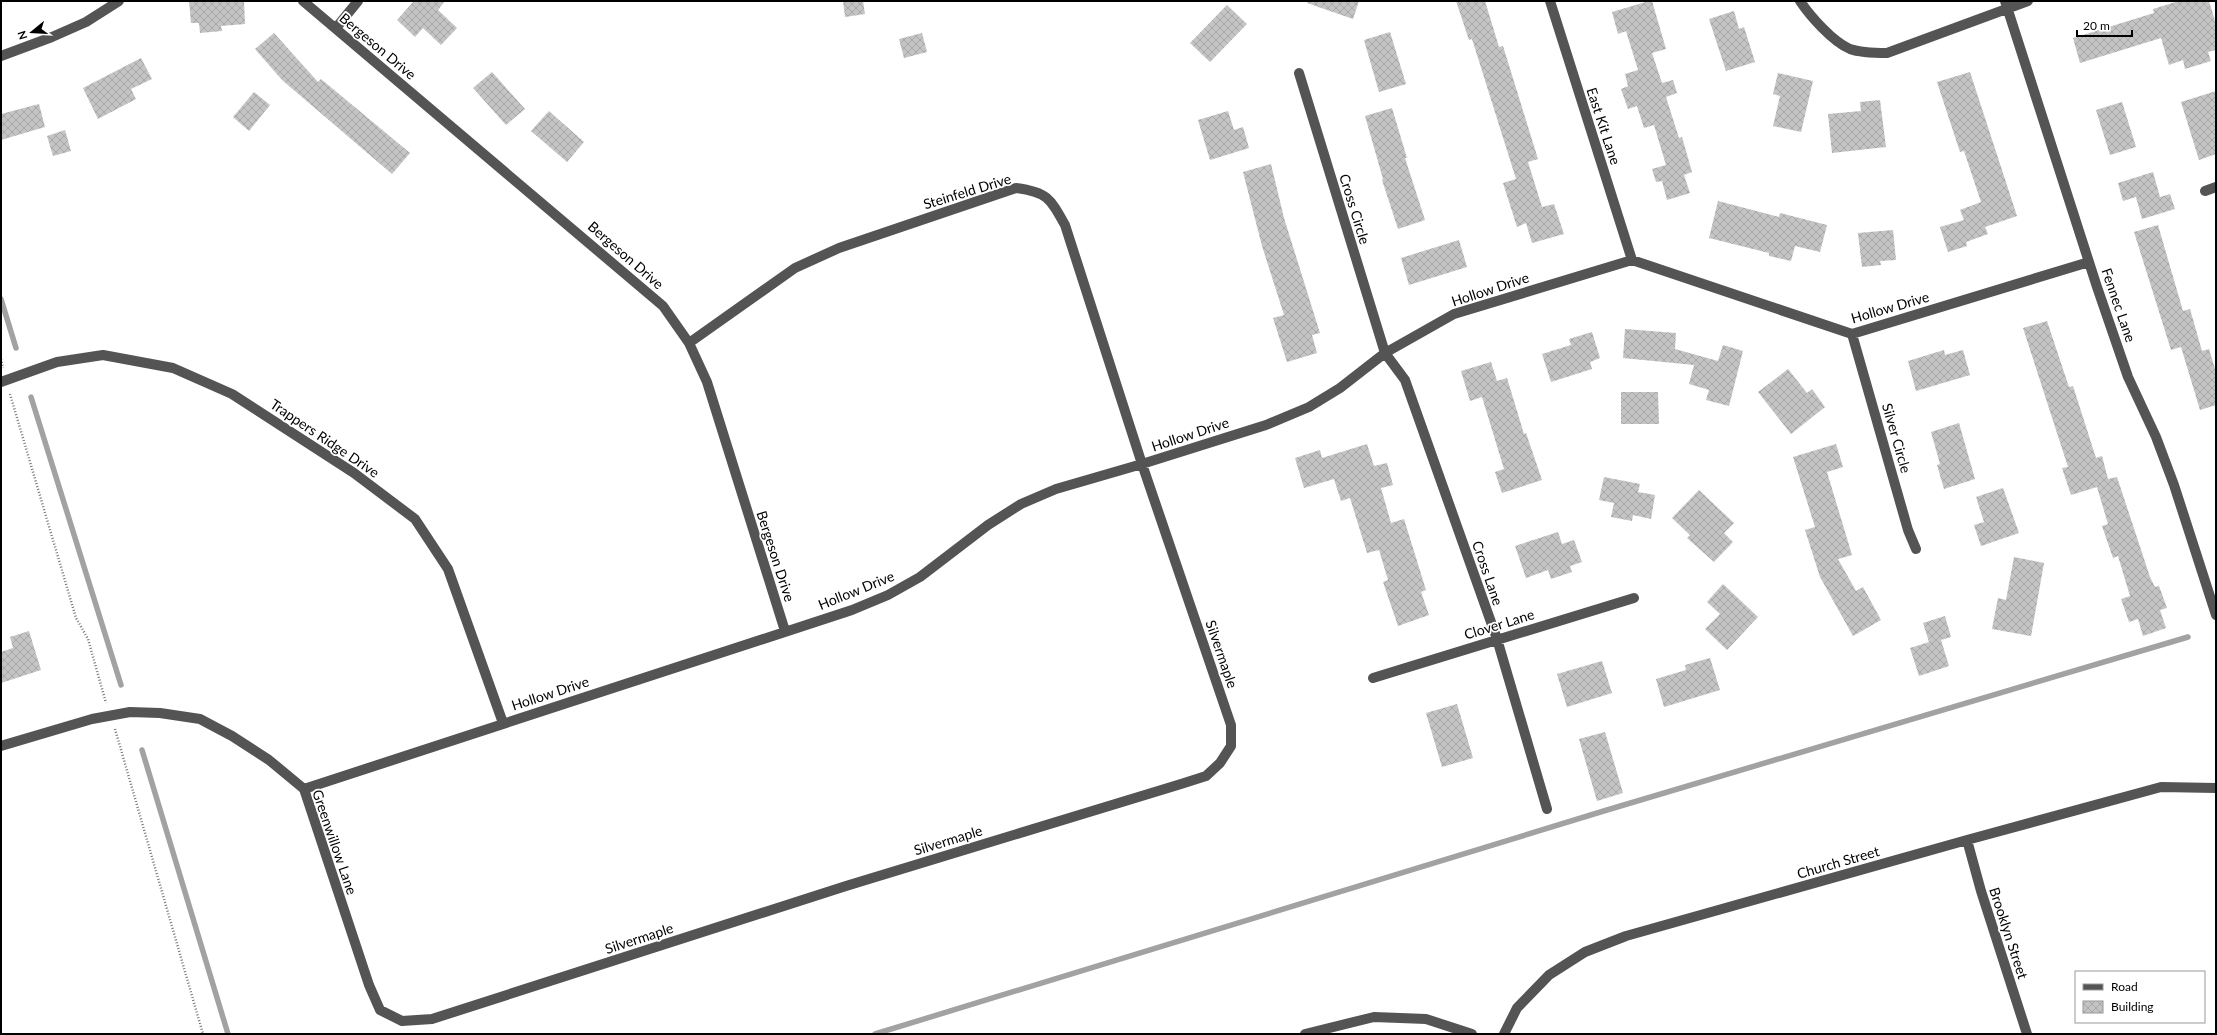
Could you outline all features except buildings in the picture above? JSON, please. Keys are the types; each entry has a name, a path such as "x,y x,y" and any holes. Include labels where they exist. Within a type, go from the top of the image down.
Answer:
{"street":[{"path":"1,56 52,38 86,22 120,1"},
{"name":"Bergeson Drive","path":"303,1 664,306 689,343 707,382 785,631"},
{"path":"336,28 358,1"},
{"name":"East Kit Lane","path":"1550,1 1632,260"},
{"path":"1800,1 1806,11 1827,32 1849,49 1871,53 1887,53 2006,4 2028,1"},
{"name":"Fennec Lane","path":"2006,4 2089,262 2128,377 2156,438 2174,485 2216,615"},
{"name":"Cross Circle","path":"1299,73 1385,353"},
{"path":"2206,191 2216,187"},
{"name":"Steinfeld Drive","path":"689,343 795,268 839,248 1016,188 1036,191 1052,202 1065,225 1142,464"},
{"name":"Hollow Drive","path":"304,789 852,610 888,595 920,577 988,525 1021,504 1056,489 1266,425 1309,407 1340,388 1385,353 1454,314 1632,260 1852,334 2089,262"},
{"name":"Silver Circle","path":"1852,334 1908,530 1916,549"},
{"name":"Cross Lane","path":"1385,353 1405,380 1497,639 1547,808"},
{"name":"Trappers Ridge Drive","path":"1,382 57,362 103,355 173,368 232,394 354,473 415,519 448,569 503,723"},
{"name":"Silvermaple","path":"380,1010 402,1022 432,1019 846,886 1206,776 1220,763 1231,746 1231,725 1142,464"},
{"name":"Clover Lane","path":"1373,678 1634,598"},
{"name":"Greenwillow Lane","path":"1,746 92,719 130,712 160,713 200,719 232,736 269,760 304,789 369,985 380,1010"},
{"name":"Church Street","path":"1504,1034 1517,1008 1549,975 1586,952 1626,936 2161,787 2216,788"},
{"name":"Brooklyn Street","path":"1967,840 1981,891 2027,1034"},
{"path":"1305,1034 1374,1017 1426,1019 1472,1034"}],"path":[{"path":"11,398 76,618 88,639 104,698"},
{"path":"117,735 203,1034"}],"waterway":[{"path":"1,299 16,348"},
{"path":"31,397 121,685"},
{"path":"875,1034 1607,810 2188,637"},
{"path":"142,750 228,1034"}]}
